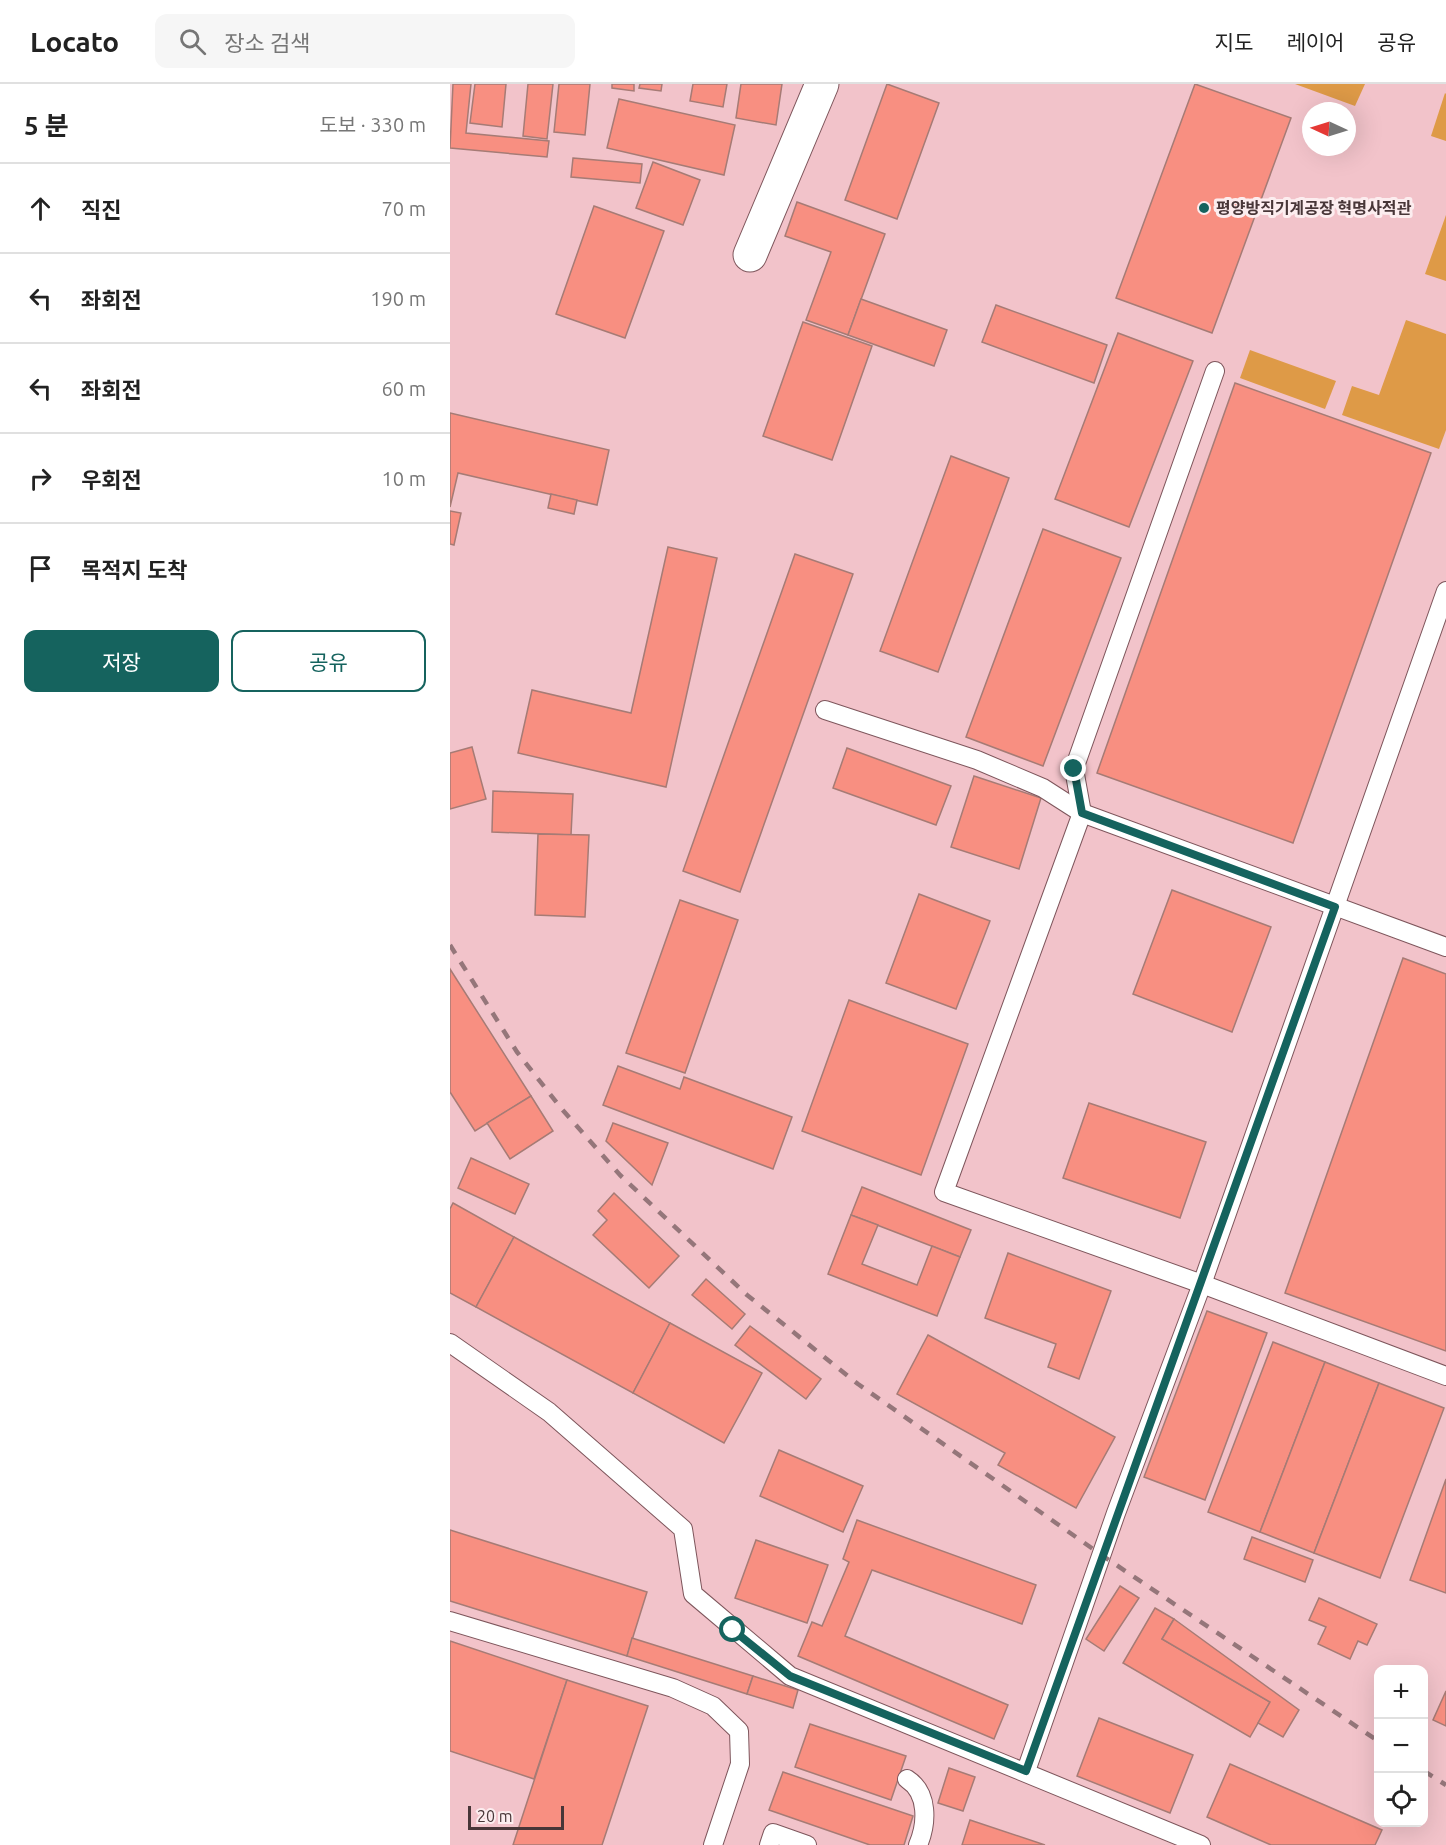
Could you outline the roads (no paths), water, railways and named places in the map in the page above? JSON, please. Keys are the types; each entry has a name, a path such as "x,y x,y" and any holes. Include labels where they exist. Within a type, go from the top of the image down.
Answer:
{"street":[{"path":"750,255 822,84"}],"lane":[{"path":"1215,371 1074,769 1082,813 945,1192 1202,1284 1446,1376"},
{"path":"1026,1771 1116,1513 1202,1284 1446,591"},
{"path":"825,710 977,760 1043,788 1082,813 1446,947"},
{"path":"450,1343 549,1412 683,1529 693,1594 790,1676 1026,1771 1201,1845"},
{"path":"450,1621 673,1688 713,1706 739,1731 740,1764 713,1845"},
{"path":"907,1779 912,1782 925,1804 923,1833 918,1845"},
{"path":"769,1845 773,1833 807,1845"}],"railway":[{"path":"450,945 517,1052 561,1108 620,1175 747,1295 858,1384 1103,1556 1374,1738"},
{"path":"1427,1773 1446,1785"}],"place":[{"name":"평양방직기계공장 혁명사적관","path":"1204,208"}]}
